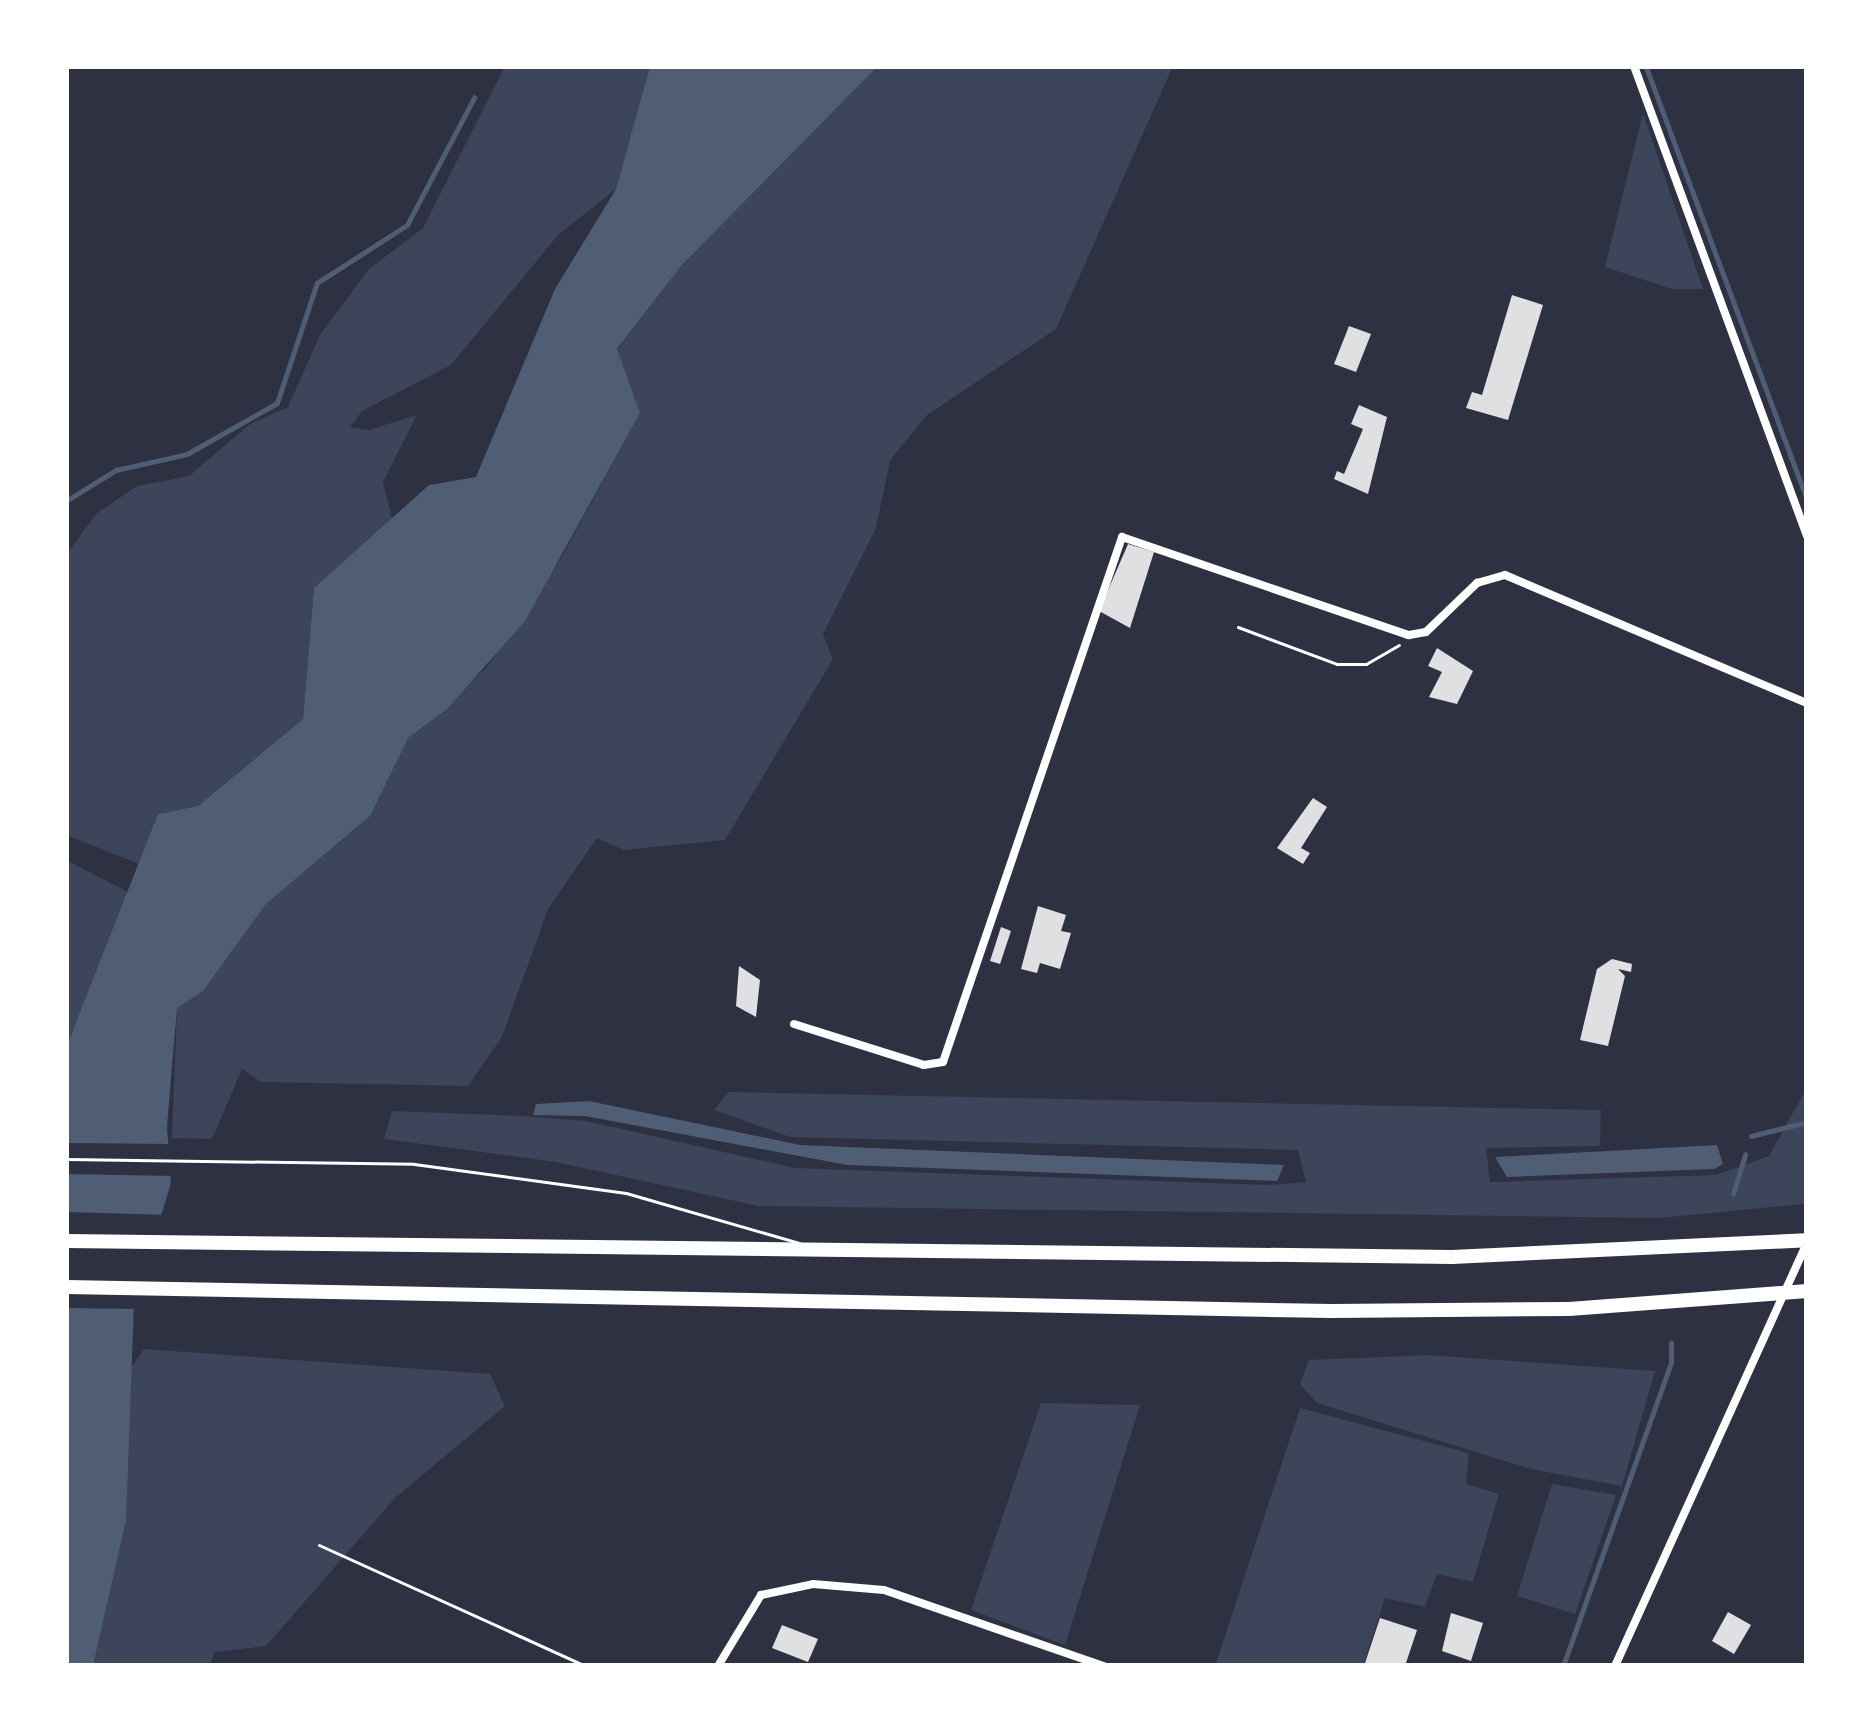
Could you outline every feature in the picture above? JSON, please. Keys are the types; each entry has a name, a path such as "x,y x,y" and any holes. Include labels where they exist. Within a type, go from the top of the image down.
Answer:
{"highway":[{"path":"66,1241 802,1244 1452,1257 1807,1242"},
{"path":"66,1287 1466,1311 1807,1292"}],"street":[{"path":"1634,66 1807,536"},
{"path":"794,1024 924,1065 943,1062 1122,537 1408,635 1426,632 1477,583 1504,574 1807,704"},
{"path":"1615,1666 1764,1346 1807,1242"},
{"path":"718,1666 760,1595 813,1584 884,1590 1104,1666"}],"lane":[{"path":"66,1159 414,1164 626,1193 802,1244"}],"path":[{"path":"1238,627 1350,666 1408,635"},
{"path":"320,1545 586,1666"}],"shaded area":[{"path":"505,66 650,66 616,189 558,235 451,365 362,411 350,427 369,430 417,415 383,482 392,519 314,588 303,719 198,806 158,814 142,865 66,835 66,555 96,514 137,486 189,476 250,424 288,407 320,335 369,269 423,228"},
{"path":"650,66 878,66 682,265 617,349 640,413 525,621 447,709 409,737 370,816 266,904 203,991 177,1008 167,1126 171,1183 134,1304 126,1521 93,1666 66,1666 66,1048 158,814 198,806 303,719 314,588 429,485 476,477 555,289 616,189"},
{"path":"878,66 1173,66 1056,329 927,415 890,460 876,528 823,634 833,659 725,840 624,850 597,838 548,909 502,1037 468,1086 261,1082 242,1069 212,1139 172,1138 177,1008 203,990 266,904 370,816 409,737 487,667 560,560 640,413 617,350 682,265"},
{"path":"1643,113 1703,289 1672,289 1605,267"},
{"path":"66,860 130,893 66,1048"},
{"path":"1807,1087 1804,1204 1659,1218 758,1206 556,1162 384,1139 392,1111 522,1116 586,1121 795,1168 1269,1185 1306,1182 1298,1150 790,1137 714,1110 729,1092 1601,1110 1600,1146 1486,1148 1490,1182 1716,1175 1769,1156"},
{"path":"589,1101 800,1145 1284,1165 1277,1181 847,1165 585,1116 533,1115 536,1104"},
{"path":"1717,1145 1723,1164 1714,1169 1507,1177 1495,1157"},
{"path":"144,1349 490,1374 505,1406 395,1498 266,1646 215,1652 209,1666 93,1666 126,1521 129,1371"},
{"path":"1428,1355 1655,1371 1622,1486 1531,1469 1317,1403 1300,1384 1309,1360"},
{"path":"1041,1403 1140,1405 1065,1645 971,1610"},
{"path":"1300,1408 1469,1453 1466,1484 1499,1494 1473,1582 1437,1574 1425,1607 1385,1598 1363,1666 1215,1666"},
{"path":"1552,1484 1616,1495 1575,1614 1517,1596"}],"pier":[{"path":"66,1143 175,1144 177,1176 66,1174"},
{"path":"66,1212 169,1215 140,1309 66,1308"}],"building":[{"path":"1512,295 1543,305 1508,420 1466,408 1472,392 1482,395"},
{"path":"1349,326 1371,334 1356,372 1334,364"},
{"path":"1359,405 1387,417 1368,494 1334,479 1337,471 1344,474 1363,429 1351,424"},
{"path":"1128,544 1154,552 1130,628 1099,611"},
{"path":"1437,648 1473,671 1457,704 1429,697 1442,672 1428,666"},
{"path":"1313,798 1327,807 1301,848 1310,853 1303,864 1277,848"},
{"path":"1038,906 1066,915 1061,931 1071,933 1060,969 1040,963 1037,973 1021,969"},
{"path":"1001,927 1011,931 1000,964 990,961"},
{"path":"1612,959 1632,964 1631,972 1618,969 1625,976 1608,1046 1580,1040 1597,969"},
{"path":"739,966 760,980 756,1017 736,1006"},
{"path":"1728,1612 1751,1625 1734,1654 1712,1641"},
{"path":"1451,1613 1483,1623 1471,1661 1442,1651"},
{"path":"1380,1618 1417,1630 1405,1666 1364,1666"},
{"path":"782,1625 818,1639 808,1662 772,1648"}],"waterway":[{"path":"1646,66 1807,500"},
{"path":"66,501 116,470 187,454 277,403 317,283 407,225 474,98"},
{"path":"1751,1136 1807,1122"},
{"path":"1733,1194 1745,1155"},
{"path":"1563,1666 1671,1362 1671,1343"}]}
